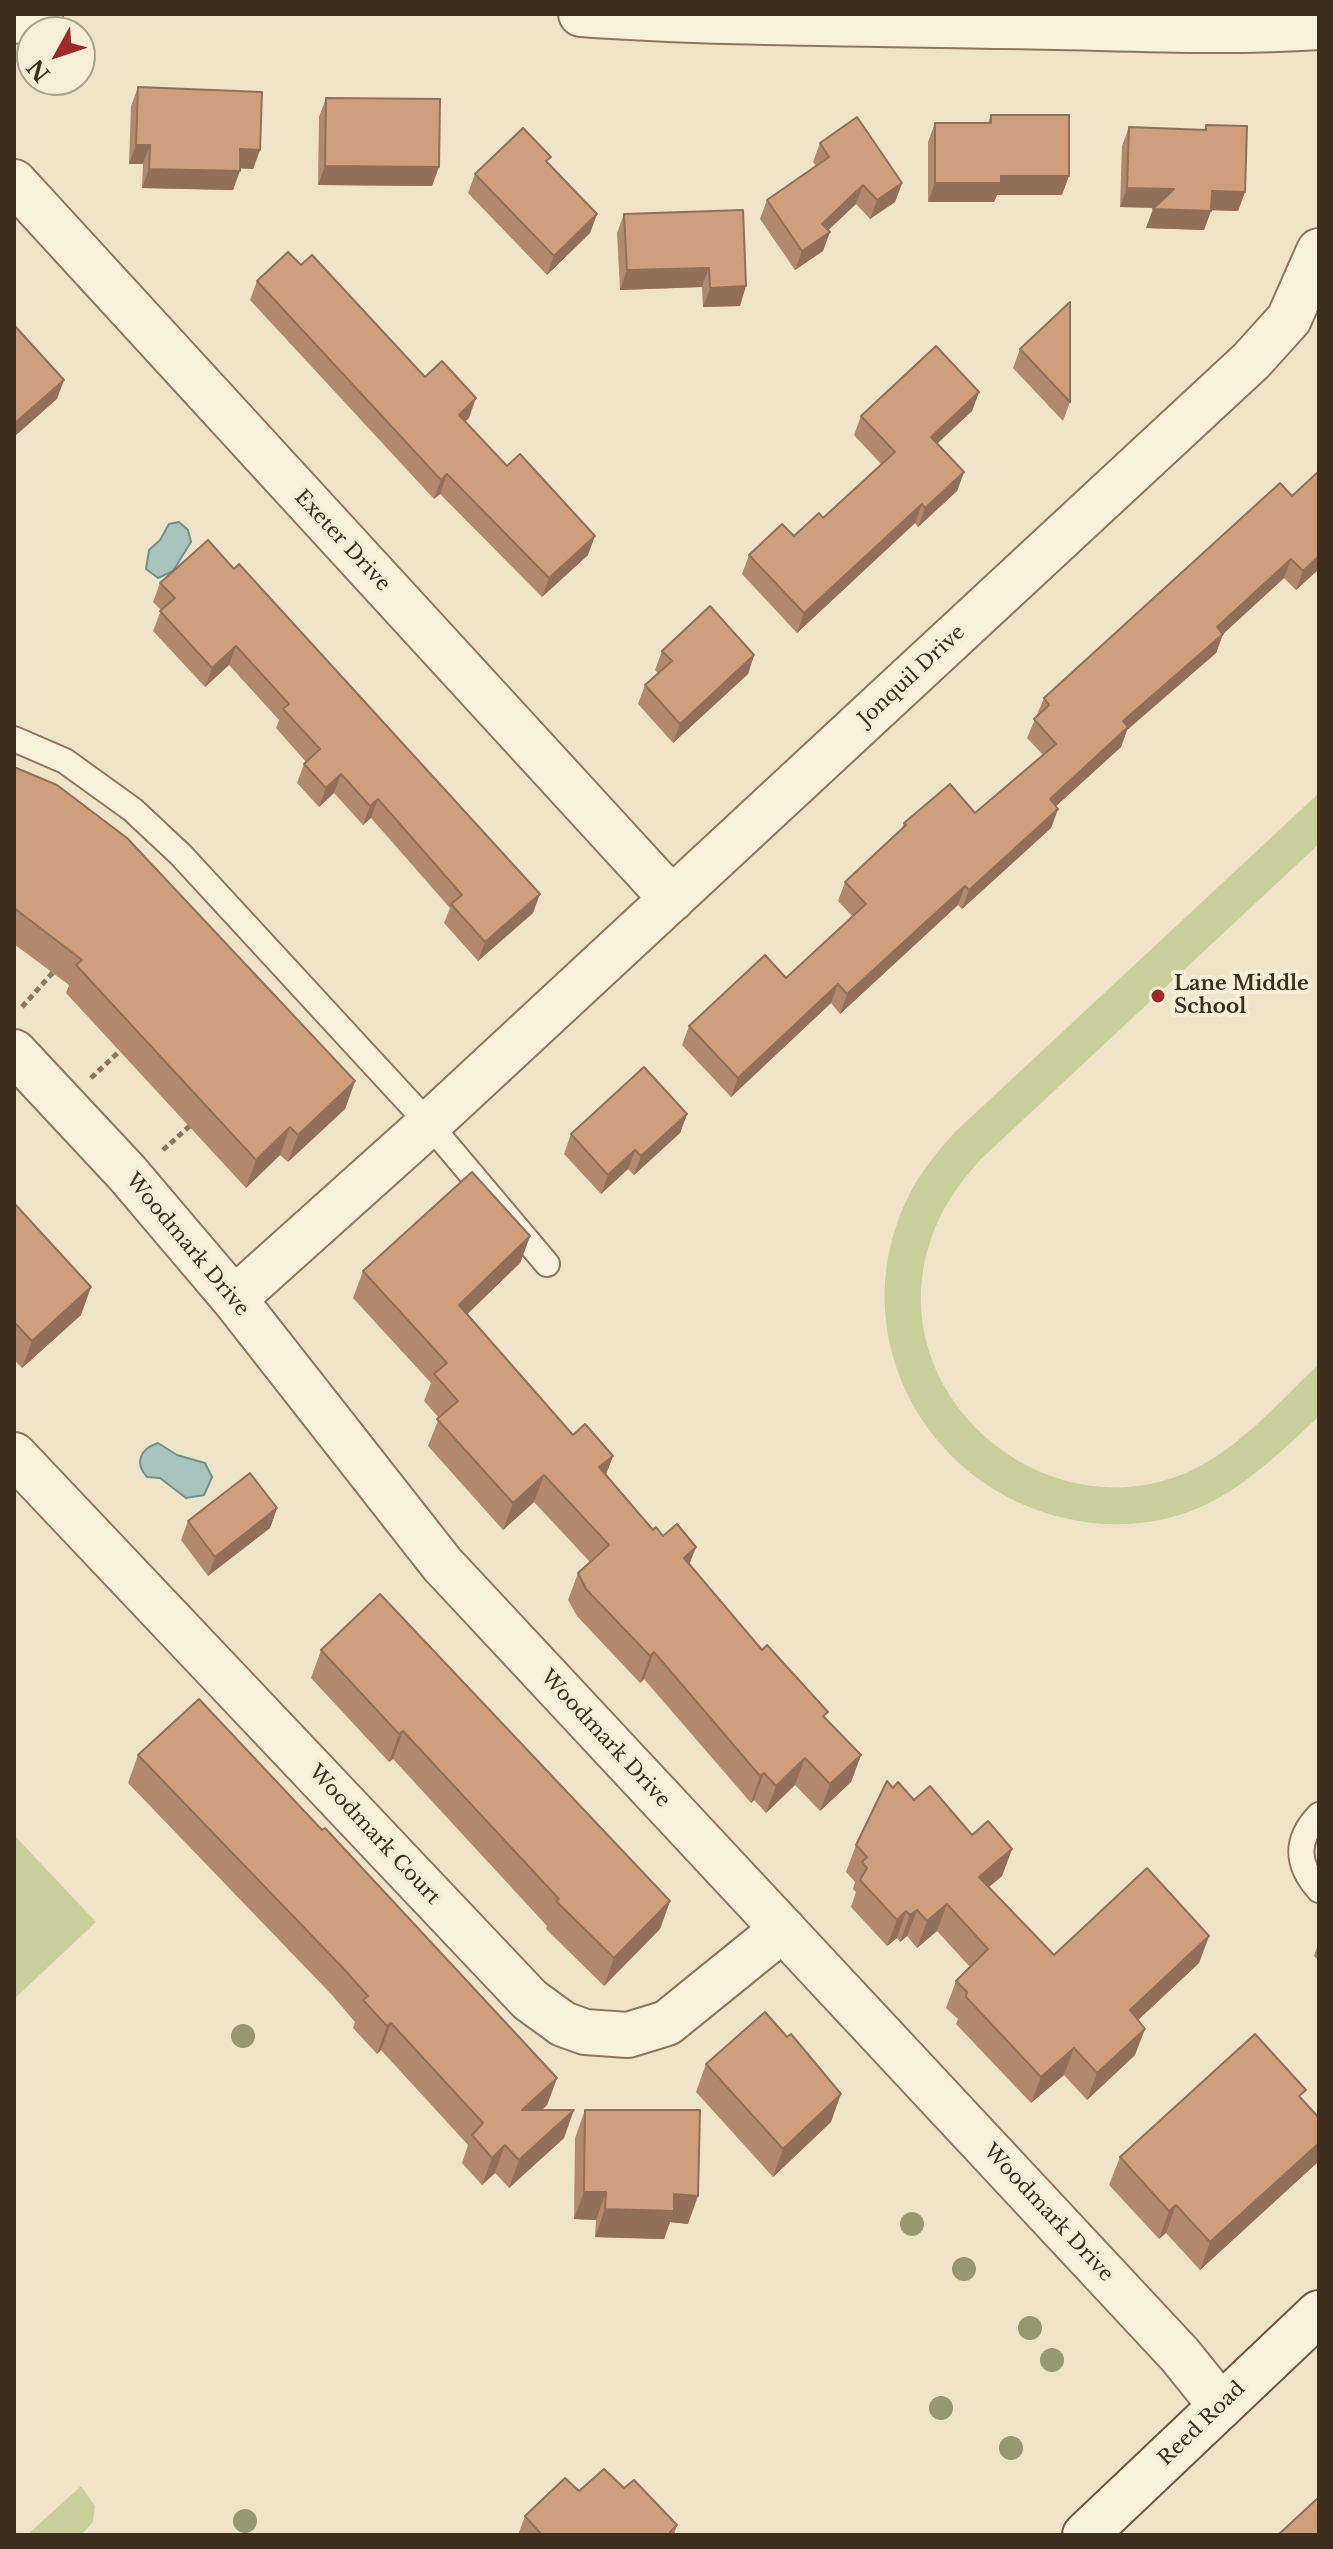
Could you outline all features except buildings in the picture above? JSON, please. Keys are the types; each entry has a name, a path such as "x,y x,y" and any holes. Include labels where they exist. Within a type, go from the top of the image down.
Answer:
{"street":[{"path":"14,21 40,14"},
{"path":"581,14 673,21 1039,26 1151,32 1319,27"},
{"name":"Exeter Drive","path":"14,182 672,899"},
{"name":"Jonquil Drive","path":"234,1299 429,1124 1251,361 1289,319 1319,251"},
{"name":"Woodmark Drive","path":"14,1052 127,1173 234,1299 442,1564 1180,2355 1221,2406"},
{"name":"Woodmark Court","path":"14,1455 530,2000 563,2024 585,2032 628,2035 667,2023 783,1929"},
{"name":"Reed Road","path":"1085,2535 1319,2313"}],"lane":[{"path":"14,739 65,761 152,828 429,1124 547,1264"},
{"path":"1319,1815 1303,1834 1299,1849 1303,1867 1319,1890"}],"path":[{"path":"22,1007 63,961"},
{"path":"90,1079 124,1047"},
{"path":"159,1154 204,1112"}],"green space":[{"path":"1319,793 1319,844 980,1160 964,1179 950,1198 934,1230 921,1298 929,1351 952,1398 986,1438 1030,1467 1080,1484 1134,1486 1188,1472 1241,1438 1319,1364 1319,1416 1236,1487 1205,1505 1172,1517 1138,1523 1103,1524 1069,1519 1017,1502 973,1474 936,1439 909,1396 891,1349 885,1299 890,1247 909,1195 924,1170 955,1132"},
{"path":"14,1835 96,1922 14,1999"},
{"path":"81,2486 95,2506 93,2522 81,2535 27,2535"}],"water":[{"path":"179,522 188,530 191,542 173,571 158,578 146,569 149,550 160,540 169,524"},
{"path":"158,1443 177,1455 205,1463 212,1477 204,1495 186,1498 160,1478 147,1477 141,1467 141,1457"}],"place":[{"name":"Lane Middle School","path":"1158,996"}]}
